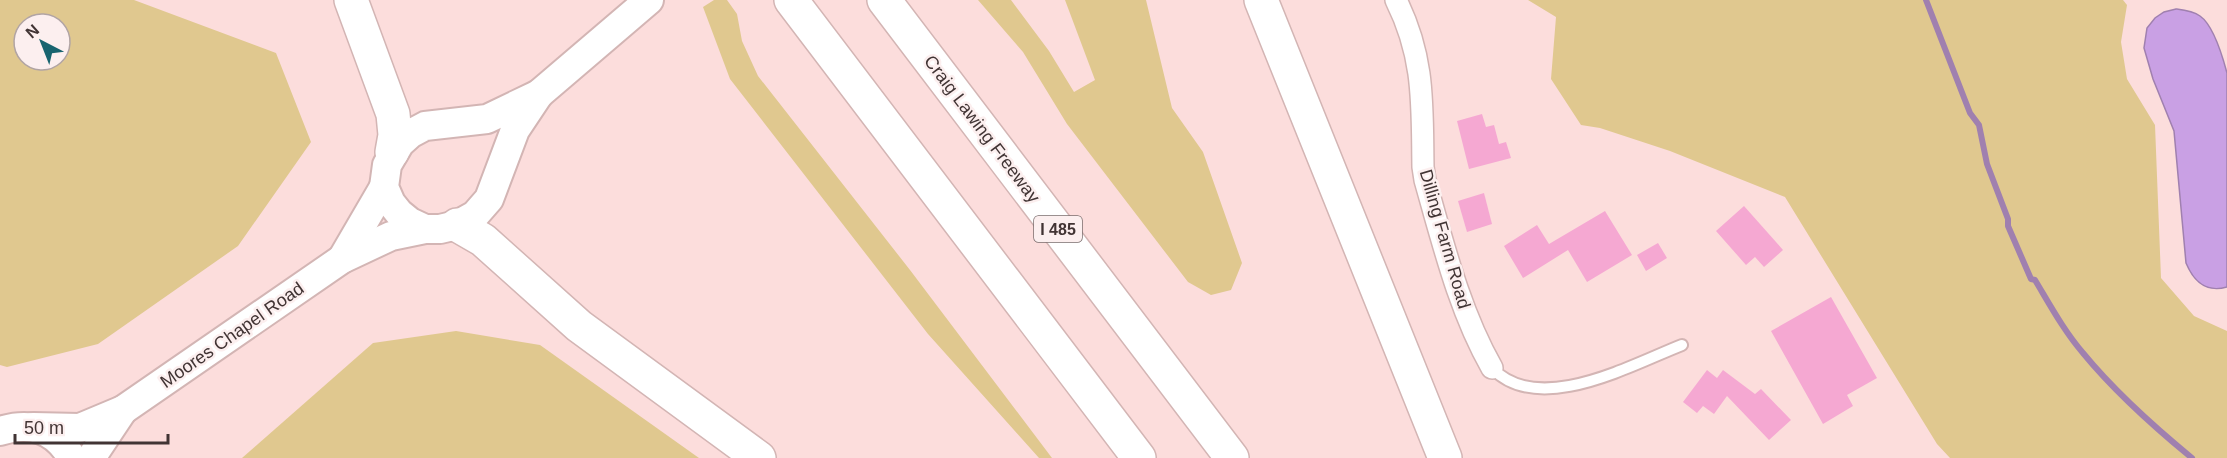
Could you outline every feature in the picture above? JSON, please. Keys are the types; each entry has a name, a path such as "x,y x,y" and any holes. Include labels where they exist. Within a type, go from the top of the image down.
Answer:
{"highway":[{"path":"351,0 393,114 395,135 392,152"},
{"path":"791,0 1139,458"},
{"name":"Craig Lawing Freeway","path":"884,0 1232,458"},
{"path":"1261,0 1445,458"},
{"path":"441,227 483,240 579,326 759,458"}],"main road":[{"name":"Moores Chapel Road","path":"342,259 384,187 387,165 392,152 410,134 425,126 487,119 538,94 649,0"},
{"name":"Moores Chapel Road","path":"12,428 80,428 123,410 342,259 391,236 441,227 476,215 489,199 515,130 538,94"},
{"path":"384,187 391,203 410,222 441,227"},
{"name":"Moores Chapel Road","path":"91,458 123,410"},
{"path":"12,428 51,434 65,446 72,458"}],"street":[{"name":"Dilling Farm Road","path":"1396,0 1413,40 1419,64 1425,180 1453,275 1473,331 1492,368"}],"lane":[{"path":"1492,368 1501,378 1523,387 1555,388 1601,377 1682,345"}],"shaded area":[{"path":"0,0 134,0 276,53 311,142 238,246 98,344 7,367 0,365"},
{"path":"714,0 727,0 737,14 742,41 758,76 910,270 1052,458 1039,458 928,334 730,79 703,7"},
{"path":"978,0 1011,0 1049,51 1074,92 1095,80 1065,0 1146,0 1172,108 1203,152 1242,263 1231,290 1211,295 1188,282 1067,124 1023,52"},
{"path":"1528,0 2123,0 2127,5 2121,42 2127,79 2155,125 2161,278 2194,316 2227,331 2227,458 1950,458 1937,444 1785,197 1670,151 1600,128 1581,125 1551,79 1556,17"},
{"path":"2176,9 2194,13 2205,20 2217,42 2227,73 2227,287 2207,287 2197,281 2186,263 2174,131 2153,79 2144,48 2147,28 2155,18 2164,12"},
{"path":"456,331 540,345 699,458 242,458 373,343"}],"building":[{"path":"1482,114 1486,127 1494,125 1499,144 1506,142 1511,158 1469,169 1457,121"},
{"path":"1484,193 1492,224 1467,232 1458,201"},
{"path":"1744,206 1783,250 1764,267 1755,257 1746,265 1716,231"},
{"path":"1605,211 1632,255 1587,282 1568,250 1523,278 1504,246 1537,225 1549,244"},
{"path":"1658,243 1667,258 1646,271 1637,255"},
{"path":"1831,297 1877,378 1847,395 1853,406 1823,424 1771,331"},
{"path":"1707,370 1717,378 1723,370 1755,394 1761,389 1791,420 1769,440 1727,396 1714,414 1703,406 1697,413 1683,402"}],"waterway":[{"path":"1926,0 1970,113 1979,125 1987,164 2008,219 2008,226 2031,279 2035,280 2076,345 2095,367 2135,408 2192,458"}]}
